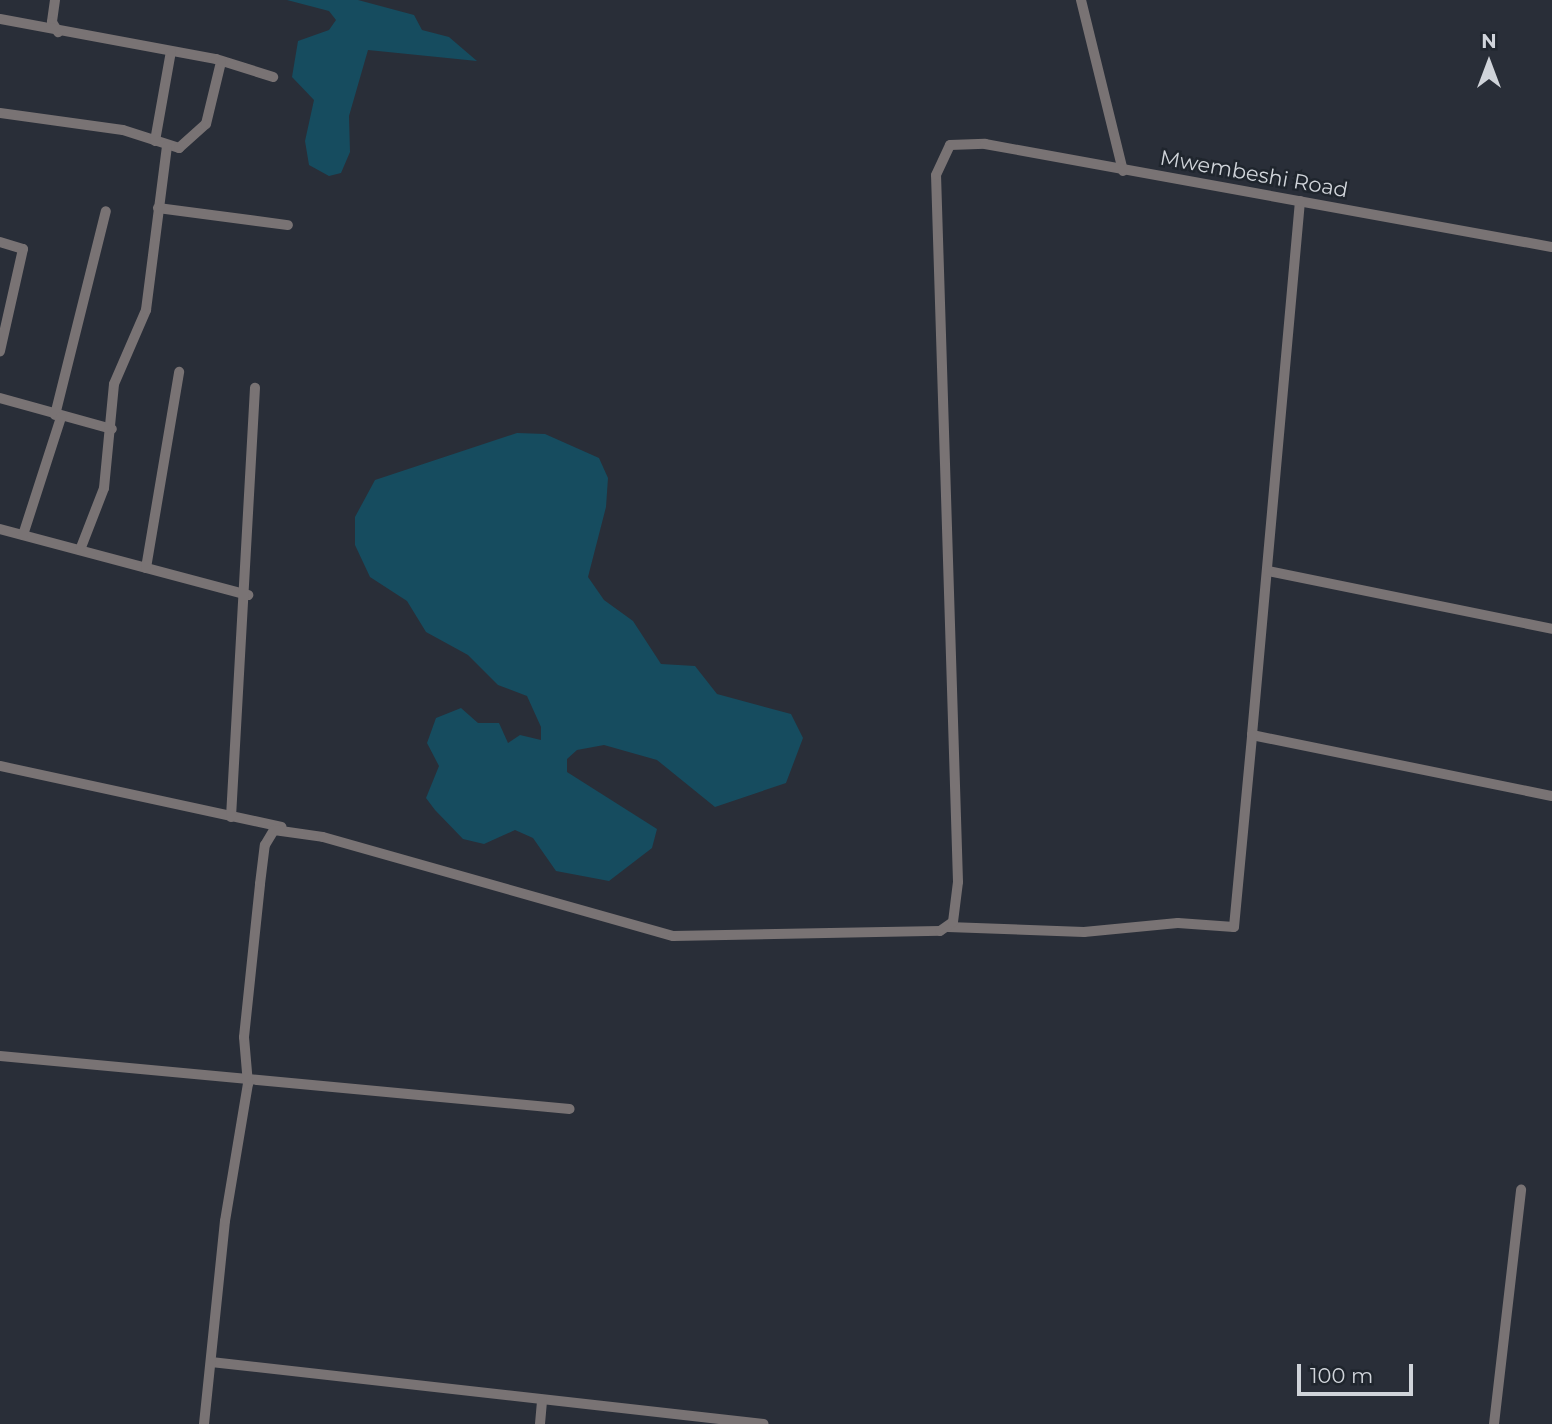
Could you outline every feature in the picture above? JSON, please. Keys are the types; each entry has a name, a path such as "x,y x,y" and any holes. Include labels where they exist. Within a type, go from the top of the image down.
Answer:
{"street":[{"path":"55,0 52,22 58,32"},
{"path":"1081,0 1123,171"},
{"path":"0,19 58,32 171,51 273,77"},
{"path":"155,141 171,51"},
{"path":"0,113 155,141 167,146 187,146 206,124 221,62"},
{"name":"Mwembeshi Road","path":"948,927 957,915 958,882 938,161 950,145 962,142 1552,247"},
{"path":"80,550 104,488 112,429 114,384 146,310 167,146"},
{"path":"0,766 281,827 673,936 948,927 1084,932 1178,923 1234,927 1300,201"},
{"path":"158,208 288,225"},
{"path":"23,535 58,416 106,211"},
{"path":"0,242 19,247 23,255 0,351"},
{"path":"146,568 179,372"},
{"path":"231,817 248,595 255,388"},
{"path":"0,398 112,429"},
{"path":"0,529 248,595"},
{"path":"1268,571 1552,629"},
{"path":"1252,735 1552,796"},
{"path":"204,1424 248,1084 244,1037 265,845 281,827"},
{"path":"0,1056 248,1084 570,1109"},
{"path":"1494,1424 1521,1191"},
{"path":"211,1362 764,1424"},
{"path":"540,1424 542,1400"}],"water":[{"path":"287,0 358,0 414,15 422,30 449,37 477,61 368,50 349,116 350,152 341,173 329,176 309,165 305,141 314,100 292,77 298,41 329,30 336,20 329,11"},
{"path":"517,433 545,434 599,458 608,478 606,507 588,577 604,600 633,621 661,664 695,666 717,694 791,714 803,738 786,783 715,807 657,760 604,745 577,750 567,759 567,772 657,829 652,848 609,881 556,871 533,838 515,830 484,844 463,839 435,810 426,798 439,766 427,743 436,718 461,708 478,723 499,723 508,743 520,735 541,740 541,727 527,696 498,685 468,655 426,632 407,601 370,577 355,545 355,517 375,480"}]}
